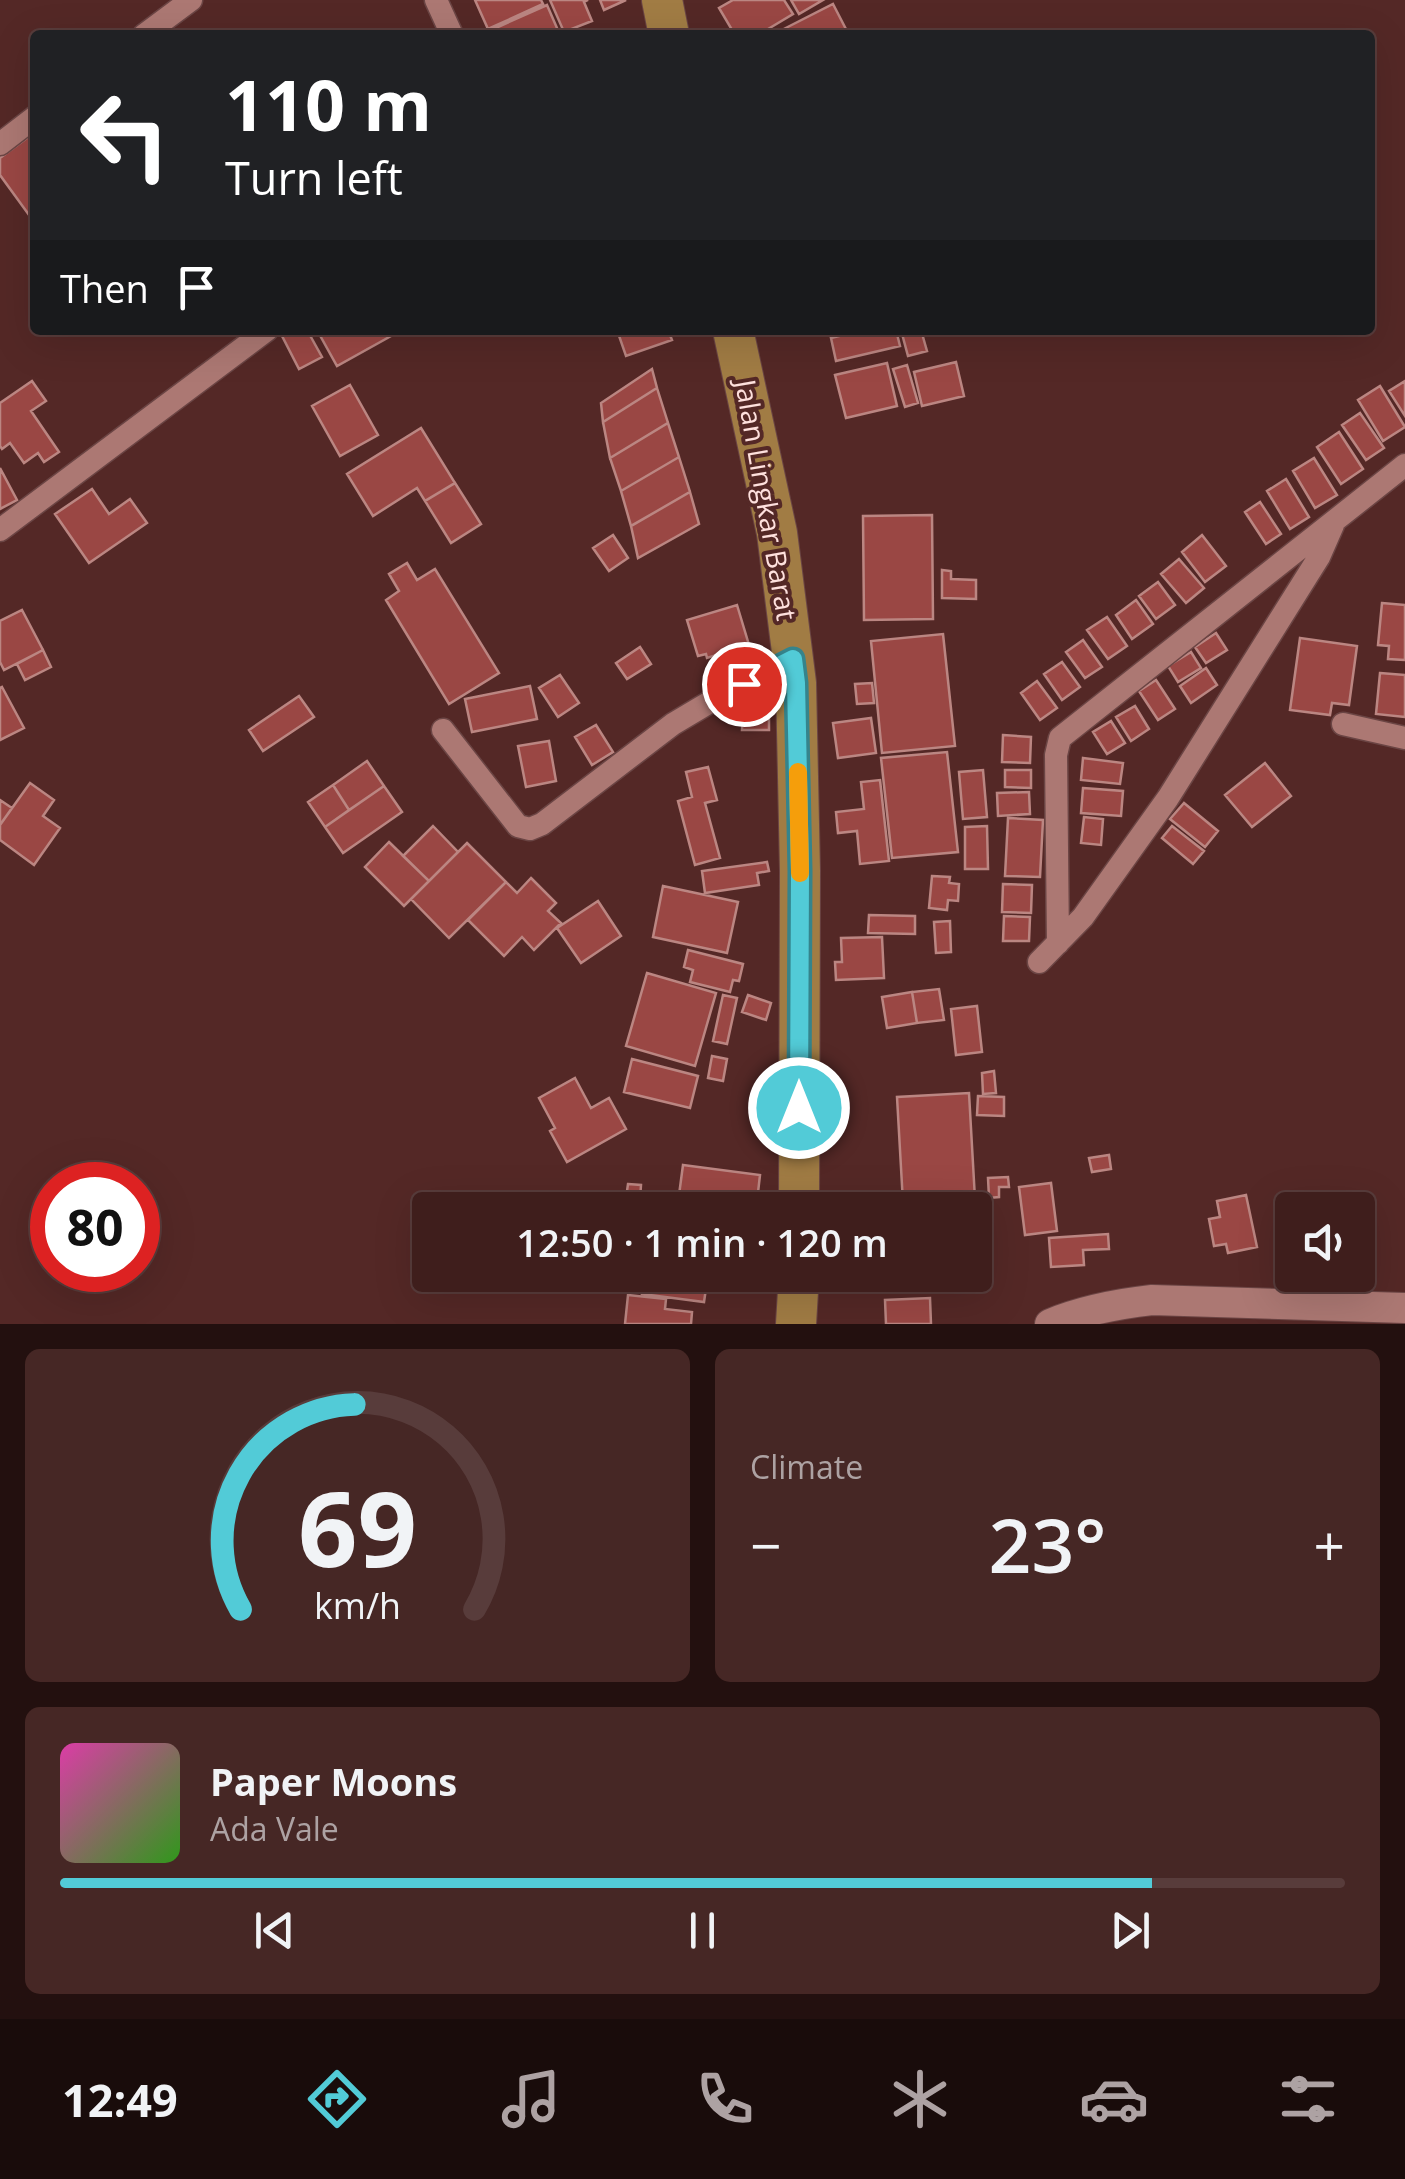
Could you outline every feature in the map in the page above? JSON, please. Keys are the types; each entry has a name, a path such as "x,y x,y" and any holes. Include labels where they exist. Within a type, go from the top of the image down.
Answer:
{"highway":[{"path":"662,0 668,30"},
{"name":"Jalan Lingkar Barat","path":"734,335 777,533 796,683 799,1192"},
{"path":"796,1324 798,1292"}],"street":[{"path":"151,30 191,0"},
{"path":"436,0 450,30"},
{"path":"0,144 30,122"},
{"path":"0,530 260,335"},
{"path":"1058,943 1056,755 1060,738 1405,466"},
{"path":"1039,962 1082,917 1168,798 1310,572 1334,522"},
{"path":"443,730 518,826 530,829 542,824 672,724 793,659"},
{"path":"1343,724 1405,738"},
{"path":"1050,1324 1088,1310 1152,1300 1405,1308"}],"building":[{"path":"475,0 541,0 543,4 488,29"},
{"path":"550,0 588,0 584,2 592,21 563,30"},
{"path":"600,0 626,0 604,10"},
{"path":"733,0 784,0 793,14 766,30 732,30 719,8"},
{"path":"791,0 823,0 799,14"},
{"path":"833,4 846,30 782,30"},
{"path":"547,5 558,30 491,30"},
{"path":"30,136 29,215 0,175 0,158"},
{"path":"282,335 310,335 322,357 299,369"},
{"path":"320,335 390,335 391,336 337,366"},
{"path":"619,335 670,335 672,340 626,356"},
{"path":"897,335 900,346 836,361 831,338"},
{"path":"902,335 922,335 927,351 908,356"},
{"path":"956,362 964,396 922,406 914,372"},
{"path":"887,363 897,406 846,418 835,375"},
{"path":"907,365 918,403 905,407 893,369"},
{"path":"652,369 657,388 603,422 601,403"},
{"path":"32,381 46,401 31,411 59,452 44,462 38,453 24,463 10,443 2,449 0,446 0,403"},
{"path":"1405,381 1405,416 1389,391"},
{"path":"350,385 378,435 340,456 312,406"},
{"path":"1380,386 1405,427 1383,441 1358,400"},
{"path":"657,388 668,423 610,458 603,422"},
{"path":"1360,413 1384,448 1366,460 1342,425"},
{"path":"668,423 679,457 621,491 610,458"},
{"path":"421,428 455,483 425,501 417,488 373,516 347,474"},
{"path":"1339,432 1363,469 1341,484 1317,447"},
{"path":"679,457 690,492 631,526 621,491"},
{"path":"1314,458 1337,495 1315,508 1293,471"},
{"path":"0,468 17,500 0,509"},
{"path":"1286,479 1309,517 1290,529 1267,491"},
{"path":"455,483 481,524 451,543 425,501"},
{"path":"92,489 109,514 130,499 147,523 89,563 55,514"},
{"path":"690,492 699,524 638,558 631,526"},
{"path":"1260,502 1281,534 1266,544 1245,512"},
{"path":"932,515 933,619 864,620 863,516"},
{"path":"613,535 628,558 609,571 593,548"},
{"path":"1202,535 1226,566 1205,582 1182,552"},
{"path":"1179,559 1204,588 1186,603 1161,574"},
{"path":"407,563 417,580 435,569 499,673 449,704 386,600 399,591 389,574"},
{"path":"942,570 951,571 951,579 976,580 976,599 942,598"},
{"path":"1158,582 1175,605 1156,619 1139,596"},
{"path":"1136,600 1153,624 1132,639 1116,615"},
{"path":"1382,603 1405,605 1405,660 1388,659 1389,646 1378,645"},
{"path":"737,605 749,645 707,658 706,654 698,656 687,620"},
{"path":"22,610 43,650 4,670 0,662 0,621"},
{"path":"1107,617 1127,646 1108,659 1087,630"},
{"path":"1216,633 1227,650 1206,663 1195,647"},
{"path":"943,634 955,746 882,753 871,641"},
{"path":"1300,638 1357,646 1349,705 1332,703 1330,715 1290,710"},
{"path":"1083,640 1102,667 1085,678 1066,652"},
{"path":"640,647 651,664 627,679 616,663"},
{"path":"43,650 51,667 25,680 17,664"},
{"path":"1191,652 1201,668 1178,682 1168,666"},
{"path":"1062,662 1080,687 1062,700 1044,674"},
{"path":"1206,668 1217,685 1191,703 1180,686"},
{"path":"1380,673 1405,675 1405,717 1376,714"},
{"path":"560,675 579,703 558,717 539,688"},
{"path":"1156,680 1175,709 1158,720 1139,691"},
{"path":"1037,681 1057,708 1040,720 1021,693"},
{"path":"872,683 874,703 857,704 855,684"},
{"path":"530,686 537,719 472,732 465,699"},
{"path":"0,688 24,728 0,740"},
{"path":"299,696 314,717 263,751 249,730"},
{"path":"1135,706 1149,729 1131,741 1116,717"},
{"path":"743,711 769,711 769,730 742,730"},
{"path":"871,718 876,753 838,758 833,723"},
{"path":"1111,721 1125,743 1107,754 1093,732"},
{"path":"596,725 613,752 592,765 575,737"},
{"path":"1003,735 1031,737 1030,763 1002,762"},
{"path":"549,741 556,781 526,787 518,746"},
{"path":"947,752 958,852 892,858 881,758"},
{"path":"1083,758 1123,763 1120,784 1081,780"},
{"path":"367,761 384,786 349,810 333,785"},
{"path":"1265,763 1291,796 1252,827 1225,795"},
{"path":"708,767 717,800 705,803 720,858 695,865 678,801 692,797 686,772"},
{"path":"983,770 987,817 963,819 959,772"},
{"path":"1005,770 1031,770 1031,788 1005,787"},
{"path":"880,780 889,861 860,864 857,831 838,833 836,812 864,809 861,782"},
{"path":"30,783 54,800 43,816 60,828 34,865 0,840 0,825"},
{"path":"333,785 349,810 325,827 308,802"},
{"path":"384,786 402,812 343,853 325,827"},
{"path":"1083,788 1123,791 1121,816 1081,813"},
{"path":"1029,792 1030,814 998,816 997,793"},
{"path":"0,800 12,808 0,825"},
{"path":"1184,803 1218,831 1205,847 1170,819"},
{"path":"1084,817 1103,819 1101,845 1081,843"},
{"path":"1008,818 1043,820 1040,877 1005,876"},
{"path":"433,826 458,852 429,881 403,856"},
{"path":"987,826 988,869 965,869 965,827"},
{"path":"1172,826 1204,851 1193,864 1162,838"},
{"path":"389,842 429,881 404,906 365,867"},
{"path":"467,843 506,882 449,938 411,899"},
{"path":"767,862 769,871 757,873 759,885 705,893 702,871"},
{"path":"932,876 950,877 949,883 959,884 958,901 948,900 947,910 929,908"},
{"path":"531,878 556,903 548,911 561,923 534,950 522,937 504,956 468,920 506,882 517,893"},
{"path":"1003,884 1032,885 1031,913 1002,912"},
{"path":"663,886 738,902 727,953 653,937"},
{"path":"598,901 621,936 581,963 557,928"},
{"path":"869,915 915,916 915,934 868,933"},
{"path":"1004,916 1030,917 1029,941 1003,941"},
{"path":"950,921 951,952 936,953 934,922"},
{"path":"882,937 884,978 836,980 835,962 842,962 841,938"},
{"path":"688,950 743,964 739,981 733,980 730,992 690,982 693,970 684,967"},
{"path":"647,973 716,993 695,1066 626,1046"},
{"path":"939,989 944,1020 917,1023 912,992"},
{"path":"912,992 917,1023 887,1028 882,997"},
{"path":"723,995 737,998 727,1044 713,1041"},
{"path":"748,995 771,1003 766,1020 742,1012"},
{"path":"977,1006 982,1052 956,1055 951,1009"},
{"path":"712,1056 727,1059 723,1081 708,1078"},
{"path":"632,1059 698,1076 690,1108 624,1092"},
{"path":"994,1071 996,1093 983,1094 982,1073"},
{"path":"575,1078 591,1108 609,1098 626,1129 567,1162 550,1131 555,1128 539,1098"},
{"path":"969,1093 975,1192 902,1192 897,1097"},
{"path":"978,1096 1004,1097 1004,1116 977,1115"},
{"path":"1109,1155 1111,1169 1092,1172 1089,1158"},
{"path":"683,1165 760,1175 758,1192 679,1192"},
{"path":"1008,1177 1009,1187 999,1187 999,1197 992,1198 988,1178"},
{"path":"1051,1183 1057,1231 1025,1235 1019,1187"},
{"path":"628,1184 641,1185 641,1192 627,1192"},
{"path":"1246,1195 1257,1247 1228,1253 1226,1244 1214,1246 1209,1219 1220,1217 1217,1201"},
{"path":"1108,1234 1109,1249 1083,1250 1084,1265 1051,1267 1049,1238"},
{"path":"642,1292 705,1292 704,1302"},
{"path":"628,1295 666,1299 665,1309 692,1312 691,1324 625,1324"},
{"path":"930,1298 931,1324 886,1324 885,1300"}],"slow traffic":[{"path":"798,772 800,873"}],"route":[{"path":"744,684 793,659 800,871 799,1108"}]}
